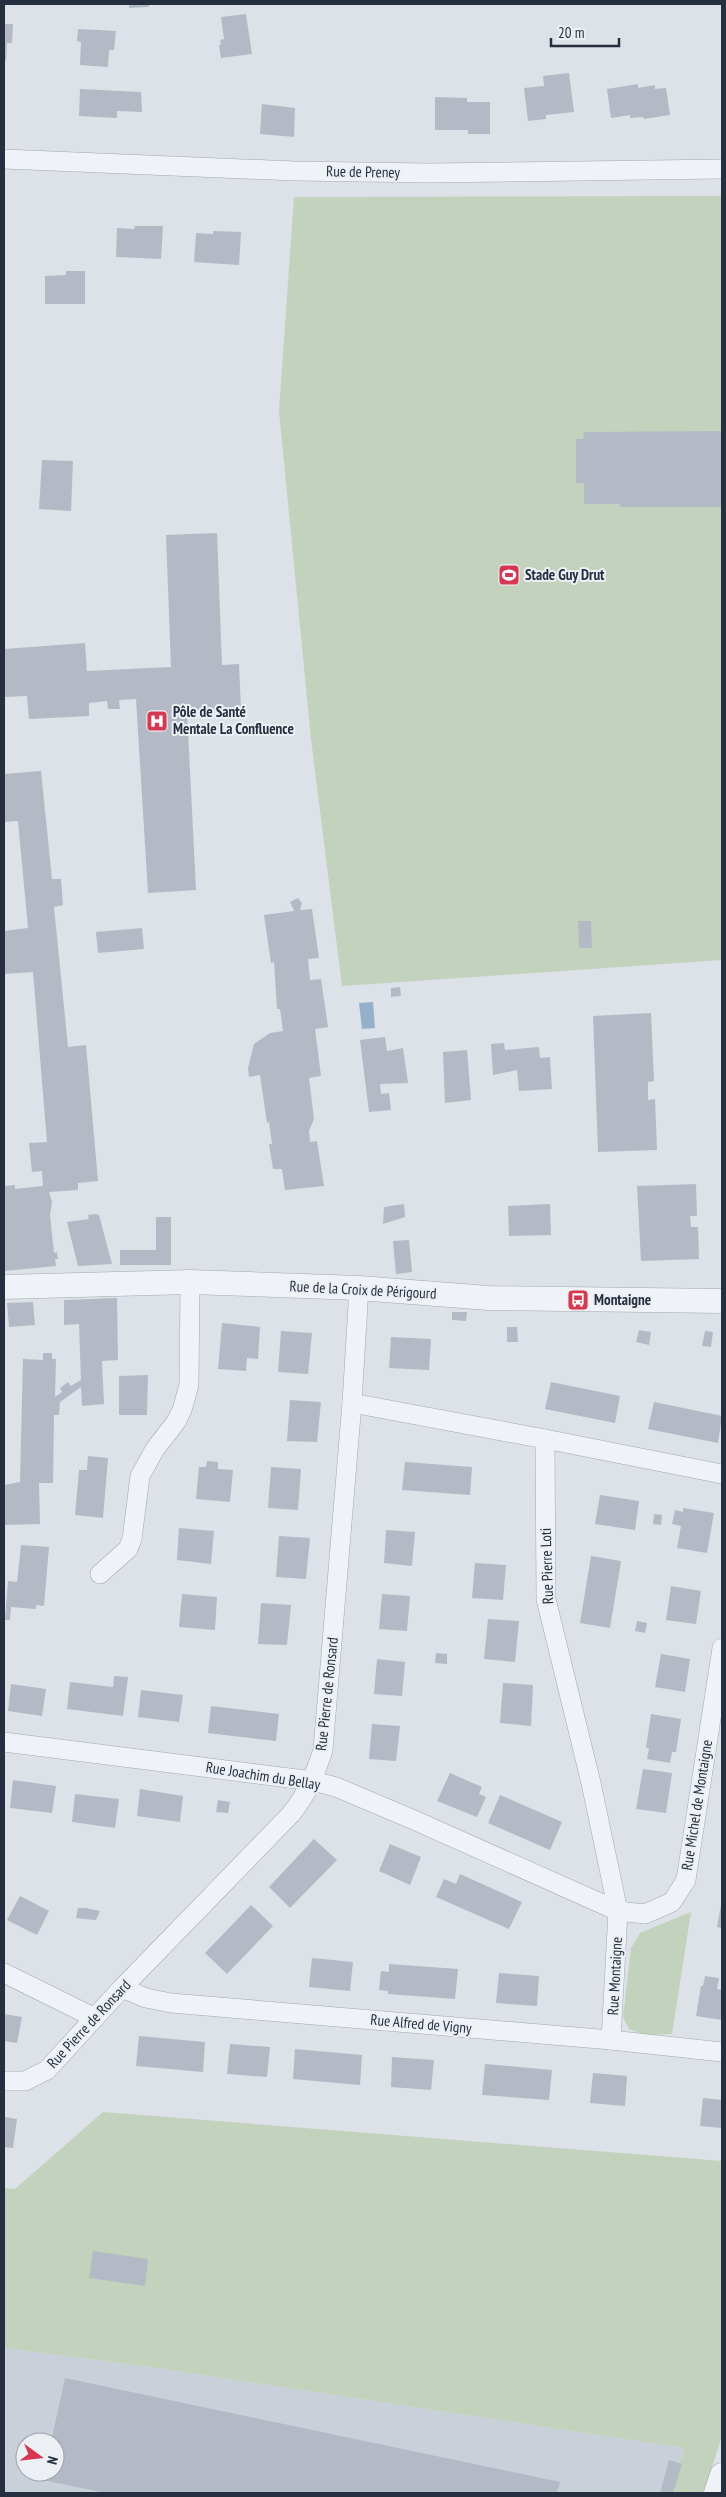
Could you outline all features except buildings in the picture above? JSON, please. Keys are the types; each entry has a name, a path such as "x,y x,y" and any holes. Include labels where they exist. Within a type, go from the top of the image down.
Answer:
{"street":[{"name":"Rue de Preney","path":"4,159 295,171 428,174 722,169"},
{"name":"Rue de la Croix de Périgourd","path":"4,1287 190,1282 359,1288 488,1298 722,1301"},
{"path":"100,1574 128,1549 132,1539 140,1476 155,1449 176,1422 186,1398 188,1385 190,1282"},
{"name":"Rue Pierre de Ronsard","path":"4,2081 25,2081 47,2070 122,1988 291,1814 305,1796 313,1781 323,1750 352,1403 359,1288"},
{"path":"352,1403 722,1474"},
{"name":"Rue Pierre Loti","path":"544,1439 546,1599 591,1783 618,1911"},
{"name":"Rue Michel de Montaigne","path":"618,1911 645,1914 672,1902 686,1880 722,1648"},
{"name":"Rue Joachim du Bellay","path":"4,1742 313,1781 336,1788 414,1820 618,1911"},
{"name":"Rue Montaigne","path":"611,2040 618,1911"},
{"path":"4,1973 95,2018"},
{"name":"Rue Alfred de Vigny","path":"122,1988 146,1998 171,2004 611,2040 722,2052"},
{"path":"716,2493 722,2475"}],"shaded area":[{"path":"4,2348 151,2367 684,2448 671,2493 4,2493"}],"green space":[{"name":"Stade Guy Drut","path":"722,196 722,960 342,986 311,739 279,411 294,197"},
{"path":"691,1912 672,2034 645,2035 629,2029 623,2017 631,1948 640,1933"},
{"path":"103,2112 722,2161 722,2436 704,2493 671,2493 684,2448 151,2367 4,2348 4,2188 15,2189"}],"water":[{"path":"373,1002 375,1028 362,1029 359,1003"}],"place":[{"name":"Stade Guy Drut","path":"509,575"},
{"name":"Pôle de Santé Mentale La Confluence","path":"157,721"},
{"name":"Montaigne","path":"578,1300"}]}
